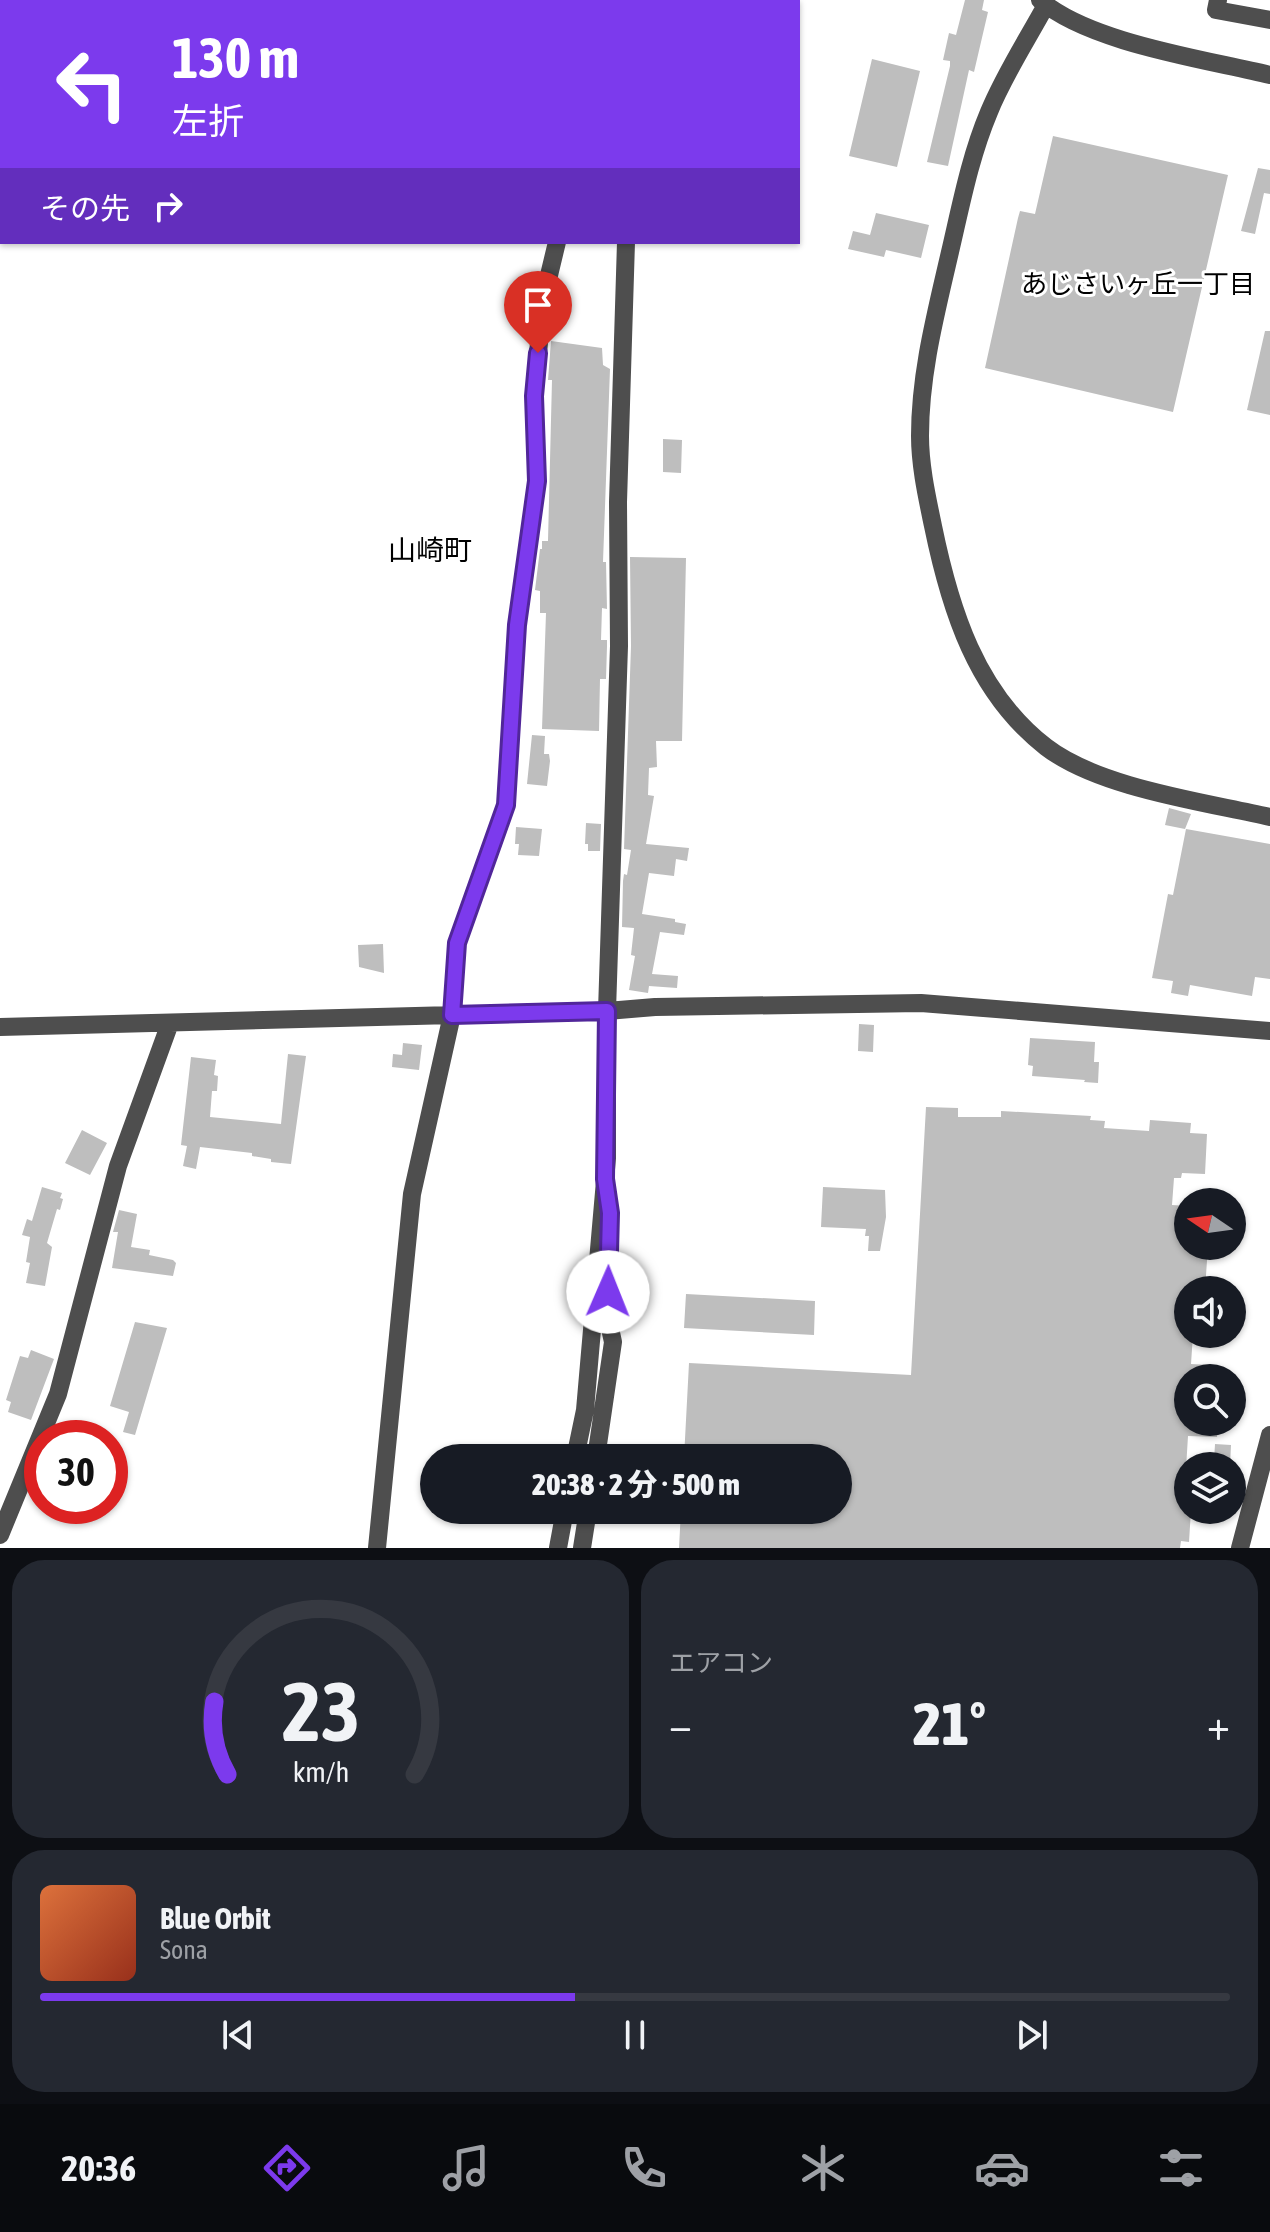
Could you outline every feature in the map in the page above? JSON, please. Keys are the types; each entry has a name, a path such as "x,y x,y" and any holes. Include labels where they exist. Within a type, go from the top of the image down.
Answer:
{"street":[{"path":"1218,0 1216,10 1270,20"},
{"path":"1270,75 1108,36 1043,2 990,110 970,166 922,377 920,440 927,498 945,583 972,656 997,698 1015,719 1046,747 1073,765 1103,777 1270,817"},
{"path":"377,1548 412,1194 452,1015 457,943 506,805 517,625 537,481 534,396 545,292 557,244"},
{"path":"578,1444 585,1410 605,1179 626,244"},
{"path":"0,1027 607,1011 655,1007 921,1003 1270,1031"},
{"path":"0,1535 58,1394 118,1166 170,1023"},
{"path":"598,1444 613,1342 608,1319 610,1213 605,1179"},
{"path":"1240,1548 1270,1435"},
{"path":"558,1548 562,1524"},
{"path":"582,1548 586,1524"}],"building":[{"path":"965,0 984,0 982,10 988,12 974,72 969,70 948,166 927,162 950,66 950,61 943,60 949,33 956,35"},
{"path":"872,59 920,71 897,167 849,156"},
{"path":"1053,136 1228,175 1173,412 985,368 1020,211 1035,214"},
{"path":"1258,168 1270,170 1270,194 1264,193 1255,234 1241,231"},
{"path":"876,213 929,225 921,258 886,250 884,257 848,249 853,231 870,235"},
{"path":"1265,331 1270,331 1270,415 1247,410"},
{"path":"551,341 602,348 603,365 610,369 603,562 606,562 607,609 602,608 601,640 607,640 606,679 600,679 599,731 542,729 546,613 540,613 540,591 535,590 542,541 548,541 552,380 548,380"},
{"path":"663,439 682,440 681,473 663,472"},
{"path":"630,557 686,558 682,741 656,741 657,767 649,768 648,795 654,796 646,844 689,848 687,861 676,859 674,876 649,873 642,914 675,919 675,922 686,924 684,935 660,932 652,974 678,976 677,988 649,986 648,993 629,990 635,956 631,955 634,928 622,927 623,881 631,850 624,849 631,646"},
{"path":"532,735 545,736 544,754 549,754 550,761 547,786 527,784"},
{"path":"1169,808 1191,814 1185,829 1165,825"},
{"path":"586,823 601,824 600,851 588,851 588,844 585,844"},
{"path":"516,827 542,829 539,856 518,855"},
{"path":"1186,829 1270,844 1270,979 1255,977 1252,996 1190,985 1188,996 1171,993 1173,981 1152,978 1168,894 1173,895"},
{"path":"383,944 384,973 359,967 358,945"},
{"path":"859,1024 874,1025 873,1052 858,1051"},
{"path":"1030,1038 1095,1042 1094,1062 1099,1062 1098,1083 1032,1076 1033,1066 1028,1065"},
{"path":"403,1043 422,1045 419,1070 392,1067 393,1054 402,1055"},
{"path":"288,1054 306,1056 291,1164 271,1162 271,1159 252,1156 252,1153 200,1147 196,1169 183,1166 187,1146 181,1145 191,1057 216,1060 214,1075 218,1076 217,1091 212,1091 210,1117 281,1124"},
{"path":"926,1107 958,1108 958,1117 1001,1117 1001,1111 1091,1116 1090,1120 1105,1121 1104,1128 1149,1131 1150,1120 1191,1123 1190,1133 1207,1134 1205,1174 1182,1173 1181,1178 1174,1178 1172,1205 1174,1260 1207,1260 1206,1276 1174,1276 1174,1348 1192,1348 1191,1364 1174,1364 1174,1436 1188,1436 1187,1452 1174,1452 1174,1524 1190,1524 1189,1542 1181,1541 1180,1548 679,1548 680,1524 852,1524 852,1444 685,1444 689,1363 911,1375"},
{"path":"82,1130 107,1143 90,1175 65,1163"},
{"path":"42,1187 62,1193 60,1198 63,1199 47,1243 52,1247 45,1286 26,1283 30,1237 22,1235 27,1219 32,1221"},
{"path":"823,1187 885,1190 886,1217 880,1251 868,1251 866,1229 821,1227"},
{"path":"119,1210 137,1214 131,1247 150,1250 149,1255 173,1260 176,1263 173,1276 112,1268 118,1232 113,1232"},
{"path":"686,1294 815,1301 814,1335 684,1328"},
{"path":"135,1322 167,1328 135,1435 128,1433 129,1412 110,1406"},
{"path":"31,1350 54,1359 31,1420 8,1412 11,1402 6,1400 20,1356 28,1358"},
{"path":"1215,1444 1231,1445 1231,1452 1215,1452"}],"district":[{"name":"あじさいヶ丘一丁目","path":"1138,284"},
{"name":"山崎町","path":"430,550"}],"route":[{"path":"538,353 534,396 537,481 517,625 506,805 457,943 452,1015 607,1011 605,1179 610,1213 608,1292"}]}
